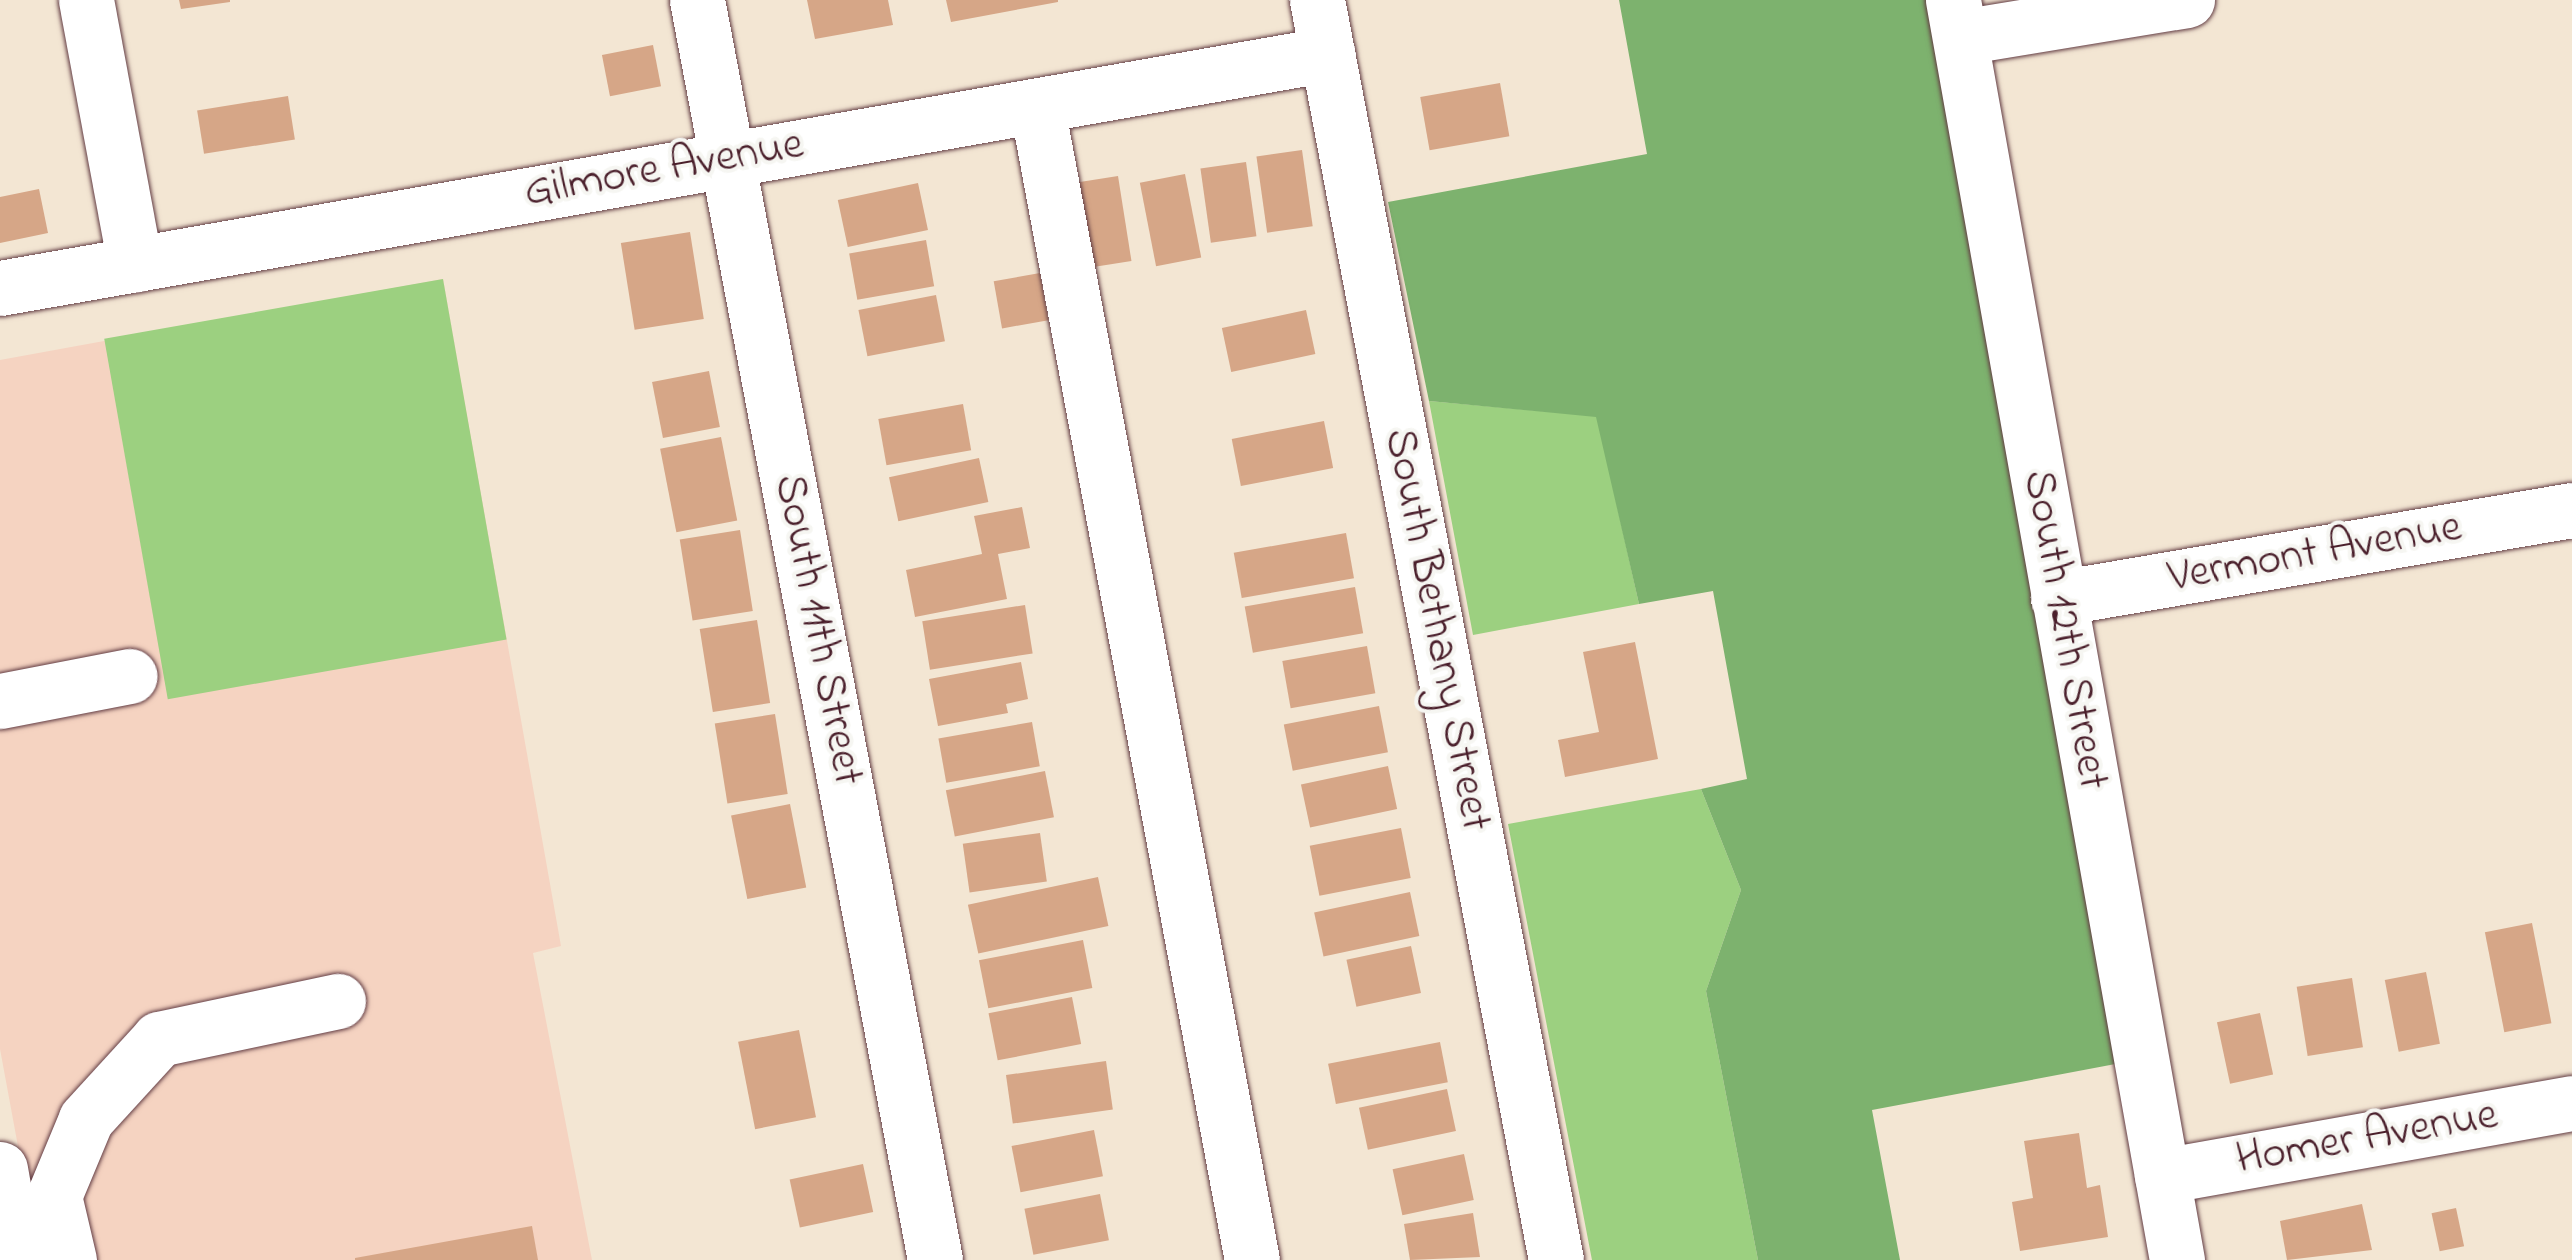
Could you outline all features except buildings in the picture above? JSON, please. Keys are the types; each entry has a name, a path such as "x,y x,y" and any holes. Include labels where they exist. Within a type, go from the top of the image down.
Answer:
{"street":[{"path":"86,0 135,264"},
{"name":"South 11th Street","path":"697,0 935,1260"},
{"name":"South Bethany Street","path":"1321,0 1328,54 1556,1260"},
{"path":"1957,19 2187,0"},
{"name":"South 12th Street","path":"1957,19 2177,1260"},
{"name":"Gilmore Avenue","path":"0,288 1328,54"},
{"path":"1037,108 1252,1260"},
{"name":"Vermont Avenue","path":"2058,598 2572,510"},
{"path":"0,700 130,676"},
{"path":"68,1260 54,1196 86,1120 158,1039 338,1002"},
{"name":"Homer Avenue","path":"2162,1176 2572,1103"},
{"path":"0,1169 16,1260"}],"shaded area":[{"path":"443,279 561,946 533,953 592,1260 39,1260 0,1049 0,360"}],"green space":[{"path":"1619,0 1929,0 2126,1062 1872,1110 1900,1260 1758,1260 1706,991 1741,890 1701,789 1747,779 1713,591 1639,604 1596,417 1429,401 1388,202 1647,154"},
{"path":"443,279 507,639 168,699 104,339"},
{"path":"1429,401 1597,416 1639,604 1473,635"},
{"path":"1701,789 1741,890 1706,991 1758,1260 1592,1260 1508,824"}]}
